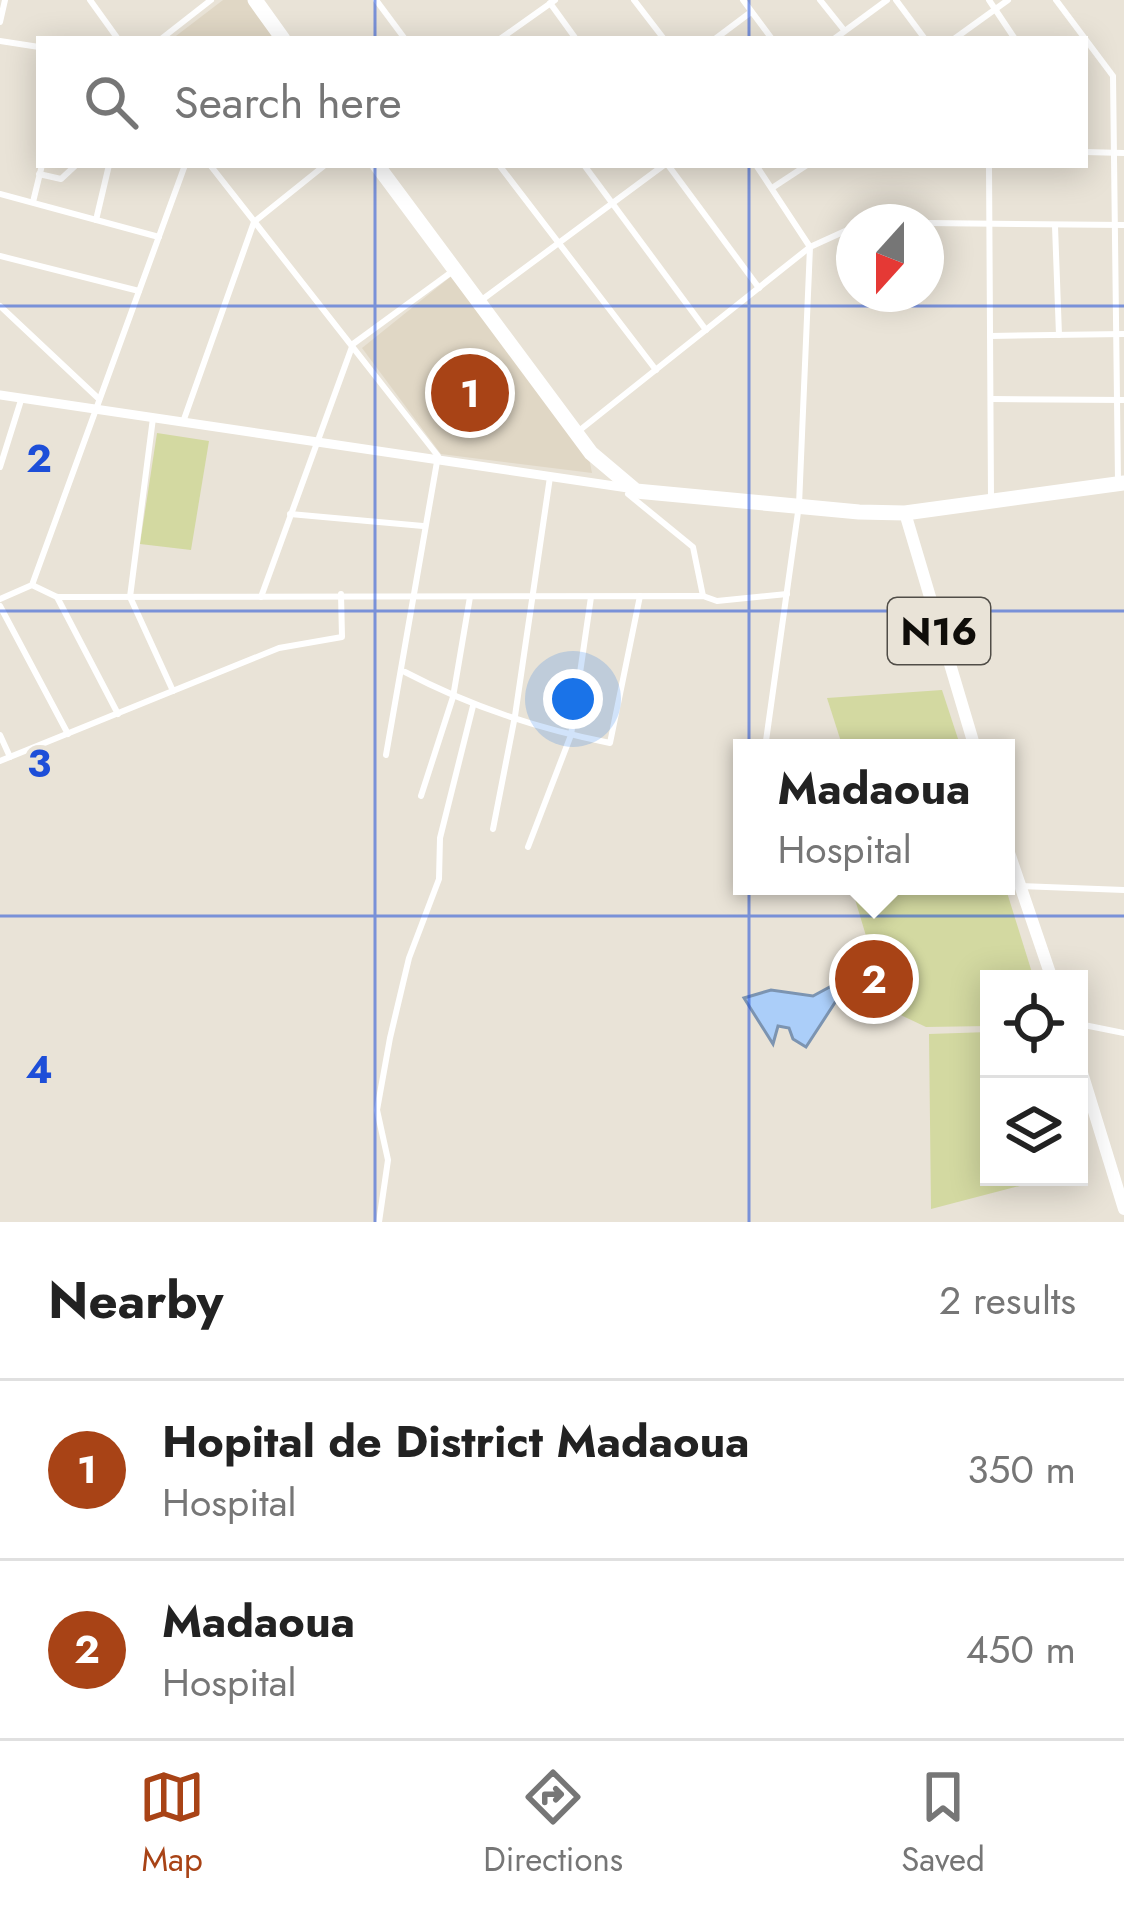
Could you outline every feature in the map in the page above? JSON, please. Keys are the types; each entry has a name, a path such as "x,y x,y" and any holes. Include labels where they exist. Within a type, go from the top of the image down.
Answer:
{"highway":[{"path":"254,0 282,36"},
{"path":"379,168 624,488 905,513 1121,483"}],"main road":[{"name":"N16","path":"905,513 972,739"},
{"path":"1015,873 1049,970"},
{"path":"1084,1078 1117,1171 1124,1209"}],"street":[{"path":"0,22 4,0"},
{"path":"90,0 116,36"},
{"path":"164,36 212,0"},
{"path":"376,0 403,36"},
{"path":"634,0 662,36"},
{"path":"743,0 770,36"},
{"path":"820,0 844,31"},
{"path":"838,36 887,0"},
{"path":"896,0 924,36"},
{"path":"989,0 1013,36"},
{"path":"958,36 1008,0"},
{"path":"1056,0 1083,36"},
{"path":"504,36 553,2 575,36"},
{"path":"719,36 752,11"},
{"path":"0,41 36,46"},
{"path":"1088,43 1113,76 1121,483"},
{"path":"1088,152 1124,154"},
{"path":"33,202 41,170 62,179 73,168"},
{"path":"96,220 108,168"},
{"path":"68,734 0,602 32,585 184,168"},
{"path":"212,168 438,456"},
{"path":"183,422 254,222 321,168"},
{"path":"502,168 656,370"},
{"path":"586,168 706,331"},
{"path":"480,301 662,168"},
{"path":"668,168 760,289"},
{"path":"758,168 810,247 799,506 766,739"},
{"path":"772,188 802,168"},
{"path":"989,168 992,502"},
{"path":"0,194 159,237"},
{"path":"944,225 1119,225"},
{"path":"1055,226 1058,335"},
{"path":"577,432 810,247 836,235"},
{"path":"0,256 139,291"},
{"path":"261,597 353,344 456,269"},
{"path":"0,307 97,403"},
{"path":"990,336 1120,334"},
{"path":"0,394 97,403 183,422 438,456 624,488 693,547 704,596"},
{"path":"0,467 22,397"},
{"path":"991,399 1120,400"},
{"path":"153,417 130,597 173,691"},
{"path":"386,755 404,671 422,526 438,456"},
{"path":"493,829 515,716 550,477"},
{"path":"290,514 422,526"},
{"path":"32,585 57,597 704,596 717,601 787,594"},
{"path":"0,761 279,648 342,637 340,594"},
{"path":"404,671 473,706 515,716 543,731 610,743 640,596"},
{"path":"57,597 118,714"},
{"path":"421,796 453,697 470,597"},
{"path":"528,847 571,735 591,597"},
{"path":"380,1222 388,1160 377,1110 410,958 439,879 440,838 473,706"},
{"path":"0,735 10,757"},
{"path":"1019,886 1124,890"},
{"path":"1088,1026 1124,1034"}],"shaded area":[{"path":"223,0 249,0 276,36 176,36"},
{"path":"454,274 589,458 592,473 441,454 362,348"}],"green space":[{"path":"157,433 209,441 191,550 140,544"},
{"path":"942,690 958,739 840,739 827,698"},
{"path":"854,895 1008,895 1031,970 980,970 980,1026 926,1027 888,1009"},
{"path":"980,1032 980,1186 1019,1186 931,1209 929,1034"}],"water":[{"path":"850,976 864,987 862,997 836,1001 806,1047 793,1039 789,1028 778,1026 773,1044 744,998 771,990 813,996"}],"place":[{"name":"Hopital de District Madaoua","path":"470,393"},
{"name":"Madaoua","path":"874,979"}]}
